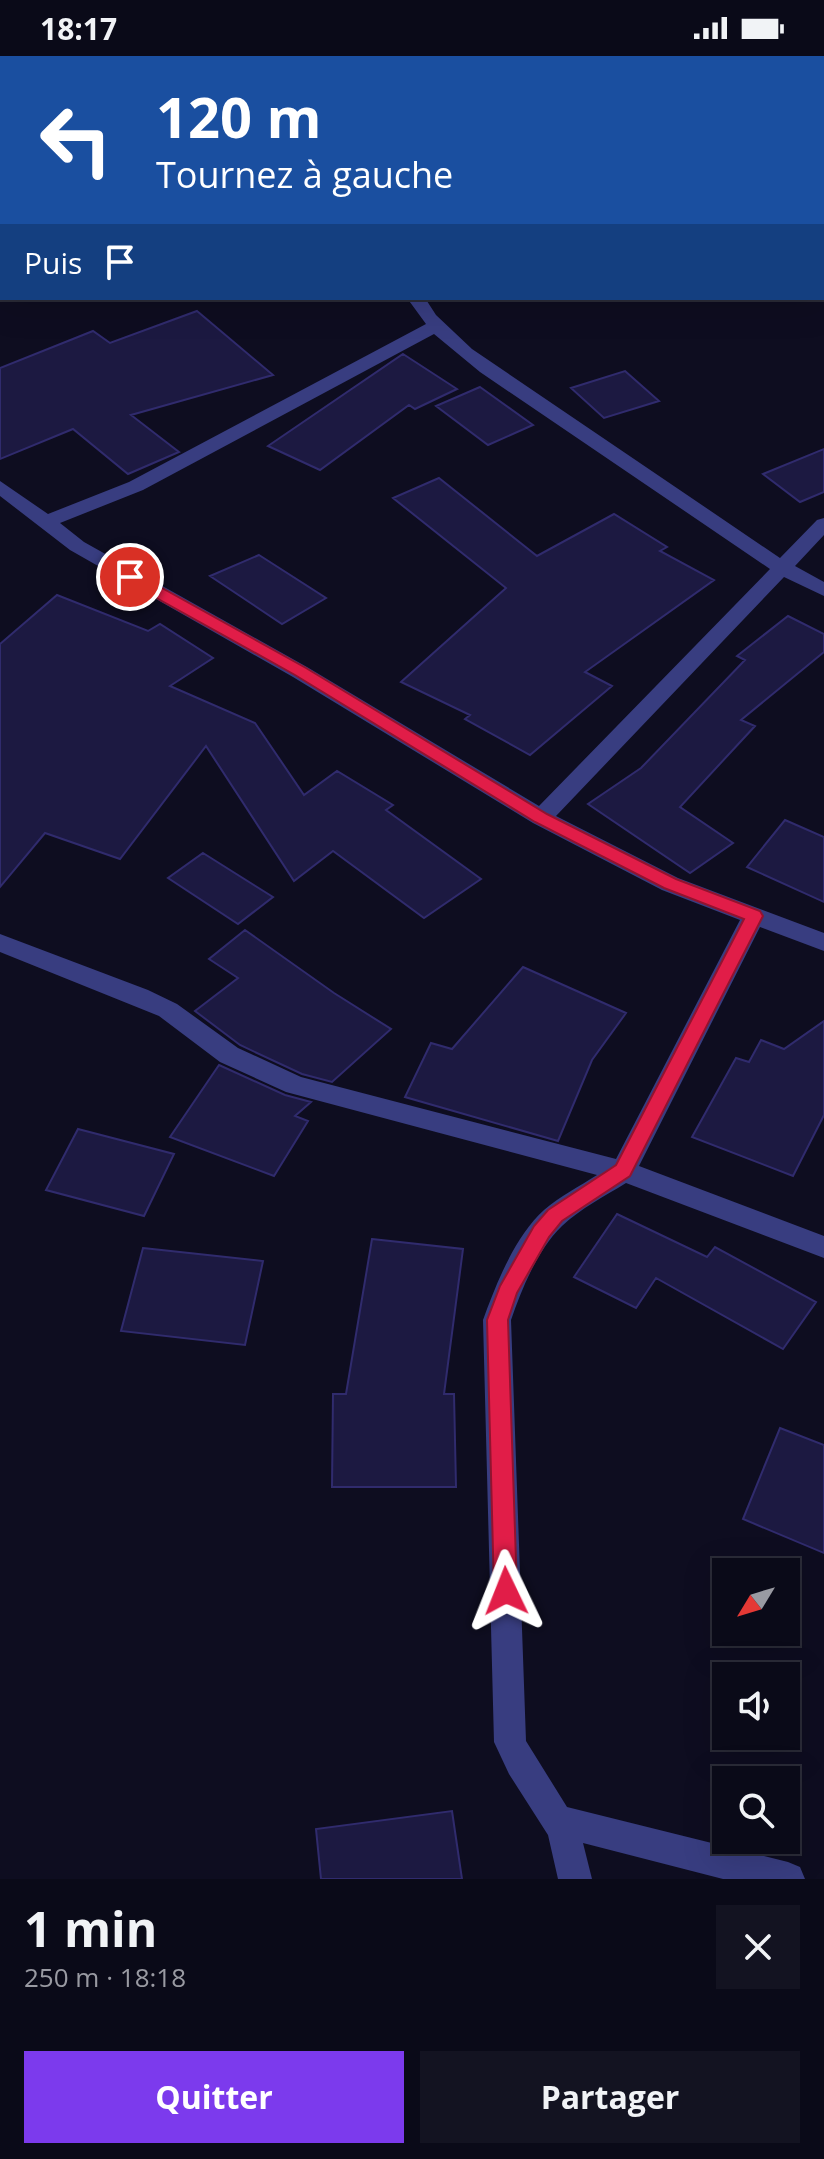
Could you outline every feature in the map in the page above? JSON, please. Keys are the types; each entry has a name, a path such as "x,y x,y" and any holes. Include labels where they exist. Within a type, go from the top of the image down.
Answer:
{"street":[{"path":"417,300 434,327 456,347 568,420 715,529 781,569 824,590"},
{"path":"44,523 136,486 434,327"},
{"path":"0,487 44,523 209,623 300,672 541,818 670,884 824,942"},
{"path":"541,818 824,524"},
{"path":"575,1879 568,1844 558,1821 519,1764 510,1742 497,1320 507,1292 548,1224 623,1171 754,916"},
{"path":"0,943 149,1000 168,1010 229,1055 295,1085 623,1171 824,1247"},
{"path":"558,1821 788,1879"}],"building":[{"path":"197,311 273,375 131,415 179,452 128,474 73,429 0,459 0,368 93,331 110,343"},
{"path":"403,354 457,389 415,409 409,405 320,470 268,446"},
{"path":"625,371 659,401 604,418 571,388"},
{"path":"480,387 533,425 488,445 436,406"},
{"path":"824,449 824,492 800,502 763,474"},
{"path":"439,478 537,556 614,514 667,547 660,551 714,580 585,672 612,686 530,755 465,719 470,715 401,682 506,588 393,498"},
{"path":"259,555 326,598 282,624 210,576"},
{"path":"57,595 148,631 160,624 213,658 170,686 255,723 304,795 337,771 393,805 386,810 481,879 424,918 333,851 294,881 206,746 120,859 45,833 0,887 0,644"},
{"path":"788,616 824,634 824,652 741,720 755,726 680,807 733,843 690,873 588,804 641,768 745,660 737,656"},
{"path":"785,820 824,837 824,902 747,867"},
{"path":"203,853 273,897 238,924 168,878"},
{"path":"245,930 391,1029 332,1082 302,1074 240,1045 195,1011 238,978 209,959"},
{"path":"523,967 626,1013 592,1060 558,1141 405,1097 431,1043 452,1049"},
{"path":"824,1021 824,1115 793,1176 692,1137 736,1058 749,1062 761,1040 784,1049"},
{"path":"219,1065 285,1095 311,1102 295,1116 308,1121 274,1176 170,1137"},
{"path":"78,1129 174,1154 144,1216 46,1190"},
{"path":"617,1214 707,1257 715,1247 816,1302 783,1349 656,1278 636,1308 574,1277"},
{"path":"372,1239 463,1249 444,1394 454,1394 456,1487 332,1487 333,1394 346,1394"},
{"path":"143,1248 263,1261 245,1345 121,1331"},
{"path":"780,1428 824,1445 824,1553 743,1519"},
{"path":"452,1811 462,1879 321,1879 316,1829"}],"route":[{"path":"130,577 300,672 541,818 670,884 754,916 623,1171 555,1216 541,1231 507,1292 497,1320 506,1591"}]}
